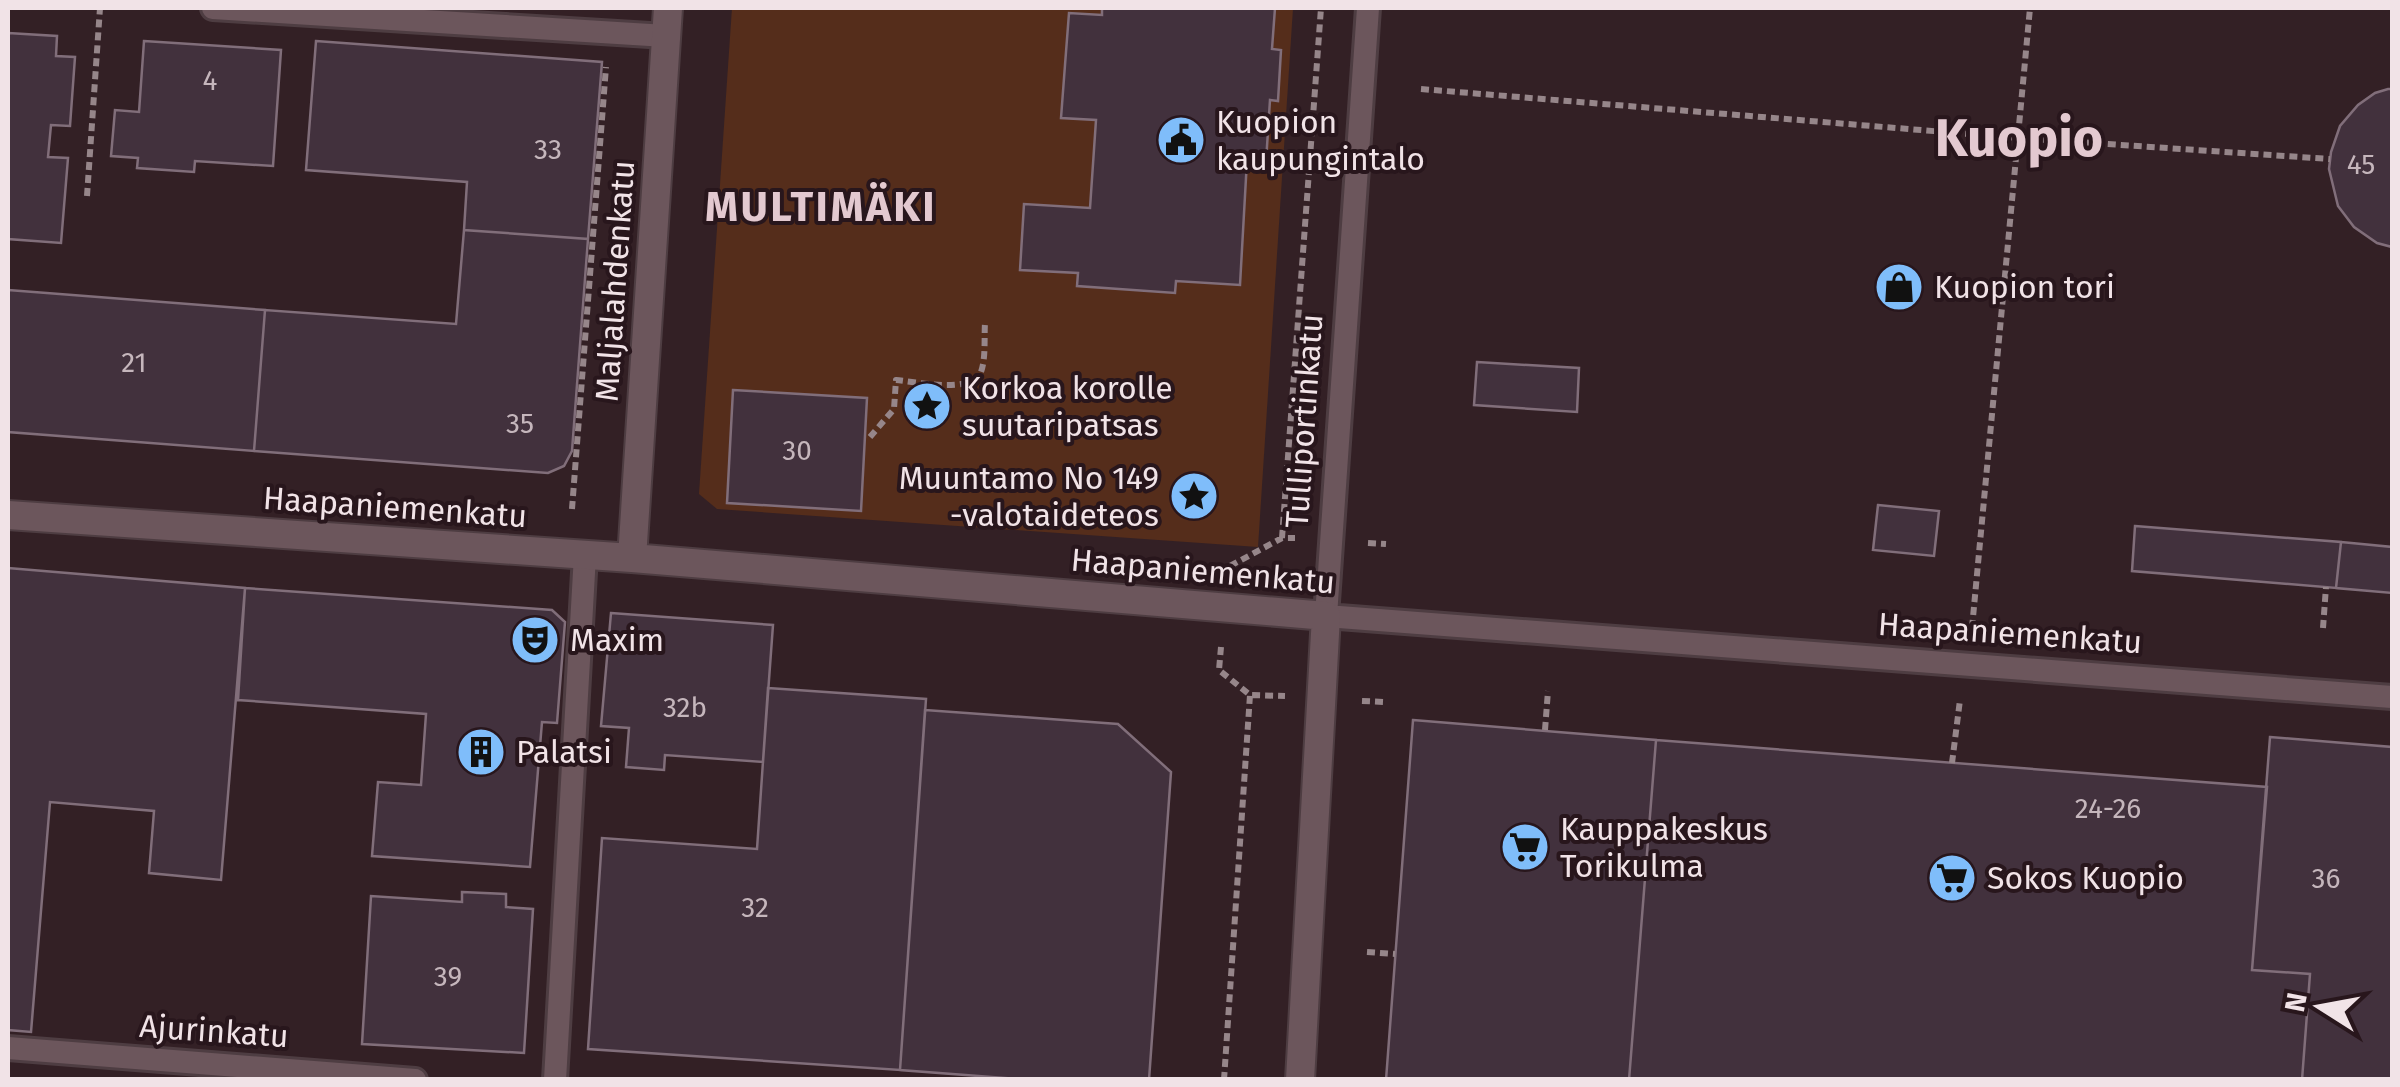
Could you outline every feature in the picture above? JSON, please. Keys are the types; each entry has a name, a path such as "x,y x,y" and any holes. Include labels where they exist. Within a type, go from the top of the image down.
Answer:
{"street":[{"name":"Maljalahdenkatu","path":"632,558 667,22"},
{"name":"Haapaniemenkatu","path":"8,515 632,558 1326,616"},
{"name":"Tulliportinkatu","path":"1300,1080 1326,616"}],"lane":[{"path":"213,8 608,32 667,22"},
{"name":"Tulliportinkatu","path":"1326,616 1368,8"},
{"path":"555,1080 585,555"},
{"name":"Haapaniemenkatu","path":"1326,616 2392,697"},
{"name":"Ajurinkatu","path":"8,1048 415,1080"}],"path":[{"path":"87,196 100,8"},
{"path":"1228,567 1282,538 1321,8"},
{"path":"1952,763 1976,602 2030,8"},
{"path":"572,509 608,32"},
{"path":"1421,89 2018,138 2330,158"},
{"path":"870,437 894,409 896,380 962,385 975,381 982,370 985,323"},
{"path":"2322,628 2326,587"},
{"path":"1219,670 1250,695 1224,1080"},
{"path":"1545,730 1548,691"},
{"path":"1367,952 1395,954"}],"shaded area":[{"path":"732,8 1293,8 1258,547 717,509 699,494"}],"building":[{"name":"Kuopion kaupungintalo","path":"1102,8 1275,8 1272,49 1281,50 1278,101 1270,100 1266,162 1247,160 1240,285 1176,281 1175,293 1077,286 1078,273 1020,270 1024,204 1090,208 1096,120 1061,118 1069,13 1102,15"},
{"path":"8,33 57,36 56,56 75,57 70,126 51,125 48,157 68,158 61,243 8,239"},
{"path":"144,41 281,50 273,166 195,161 194,172 137,168 138,158 111,156 115,110 139,112"},
{"path":"316,41 602,62 588,239 464,230 467,182 306,170"},
{"path":"2392,89 2392,247 2377,243 2354,227 2338,206 2329,169 2340,126 2358,105"},
{"path":"464,230 588,239 572,451 564,466 548,473 254,451 265,310 456,324"},
{"path":"8,290 265,310 254,451 8,432"},
{"path":"1477,362 1579,368 1577,412 1474,405"},
{"path":"733,390 867,398 861,511 727,503"},
{"path":"1878,505 1939,511 1934,556 1873,550"},
{"path":"2135,526 2341,542 2336,588 2132,571"},
{"path":"2341,542 2392,547 2392,593 2336,588"},
{"path":"8,568 245,588 221,880 149,873 154,811 50,802 31,1032 8,1030"},
{"name":"Palatsi","path":"245,588 552,610 565,622 557,723 542,722 530,867 372,856 378,782 421,785 426,714 238,700"},
{"path":"611,613 773,625 763,762 665,755 664,770 626,767 629,728 601,726"},
{"path":"768,688 926,699 900,1070 588,1049 602,838 757,849"},
{"path":"925,710 1118,724 1171,772 1149,1080 1032,1080 900,1070"},
{"name":"Kauppakeskus Torikulma","path":"1413,720 1656,740 1629,1080 1386,1080"},
{"path":"2270,737 2392,747 2392,1080 2302,1080 2310,974 2252,970"},
{"name":"Sokos Kuopio","path":"1656,740 2267,787 2252,970 2310,974 2302,1080 1629,1080"},
{"path":"462,892 506,894 506,907 533,909 524,1053 362,1044 371,896 462,902"}],"place":[{"name":"Kuopion kaupungintalo","path":"1181,140"},
{"name":"Kuopion tori","path":"1899,287"},
{"name":"Korkoa korolle suutaripatsas","path":"927,406"},
{"name":"Muuntamo No 149 -valotaideteos","path":"1194,496"},
{"name":"Maxim","path":"535,640"},
{"name":"Palatsi","path":"481,752"},
{"name":"Kauppakeskus Torikulma","path":"1525,847"},
{"name":"Sokos Kuopio","path":"1952,878"}],"district":[{"name":"Kuopio","path":"2019,138"},
{"name":"MULTIMÄKI","path":"821,206"}]}
